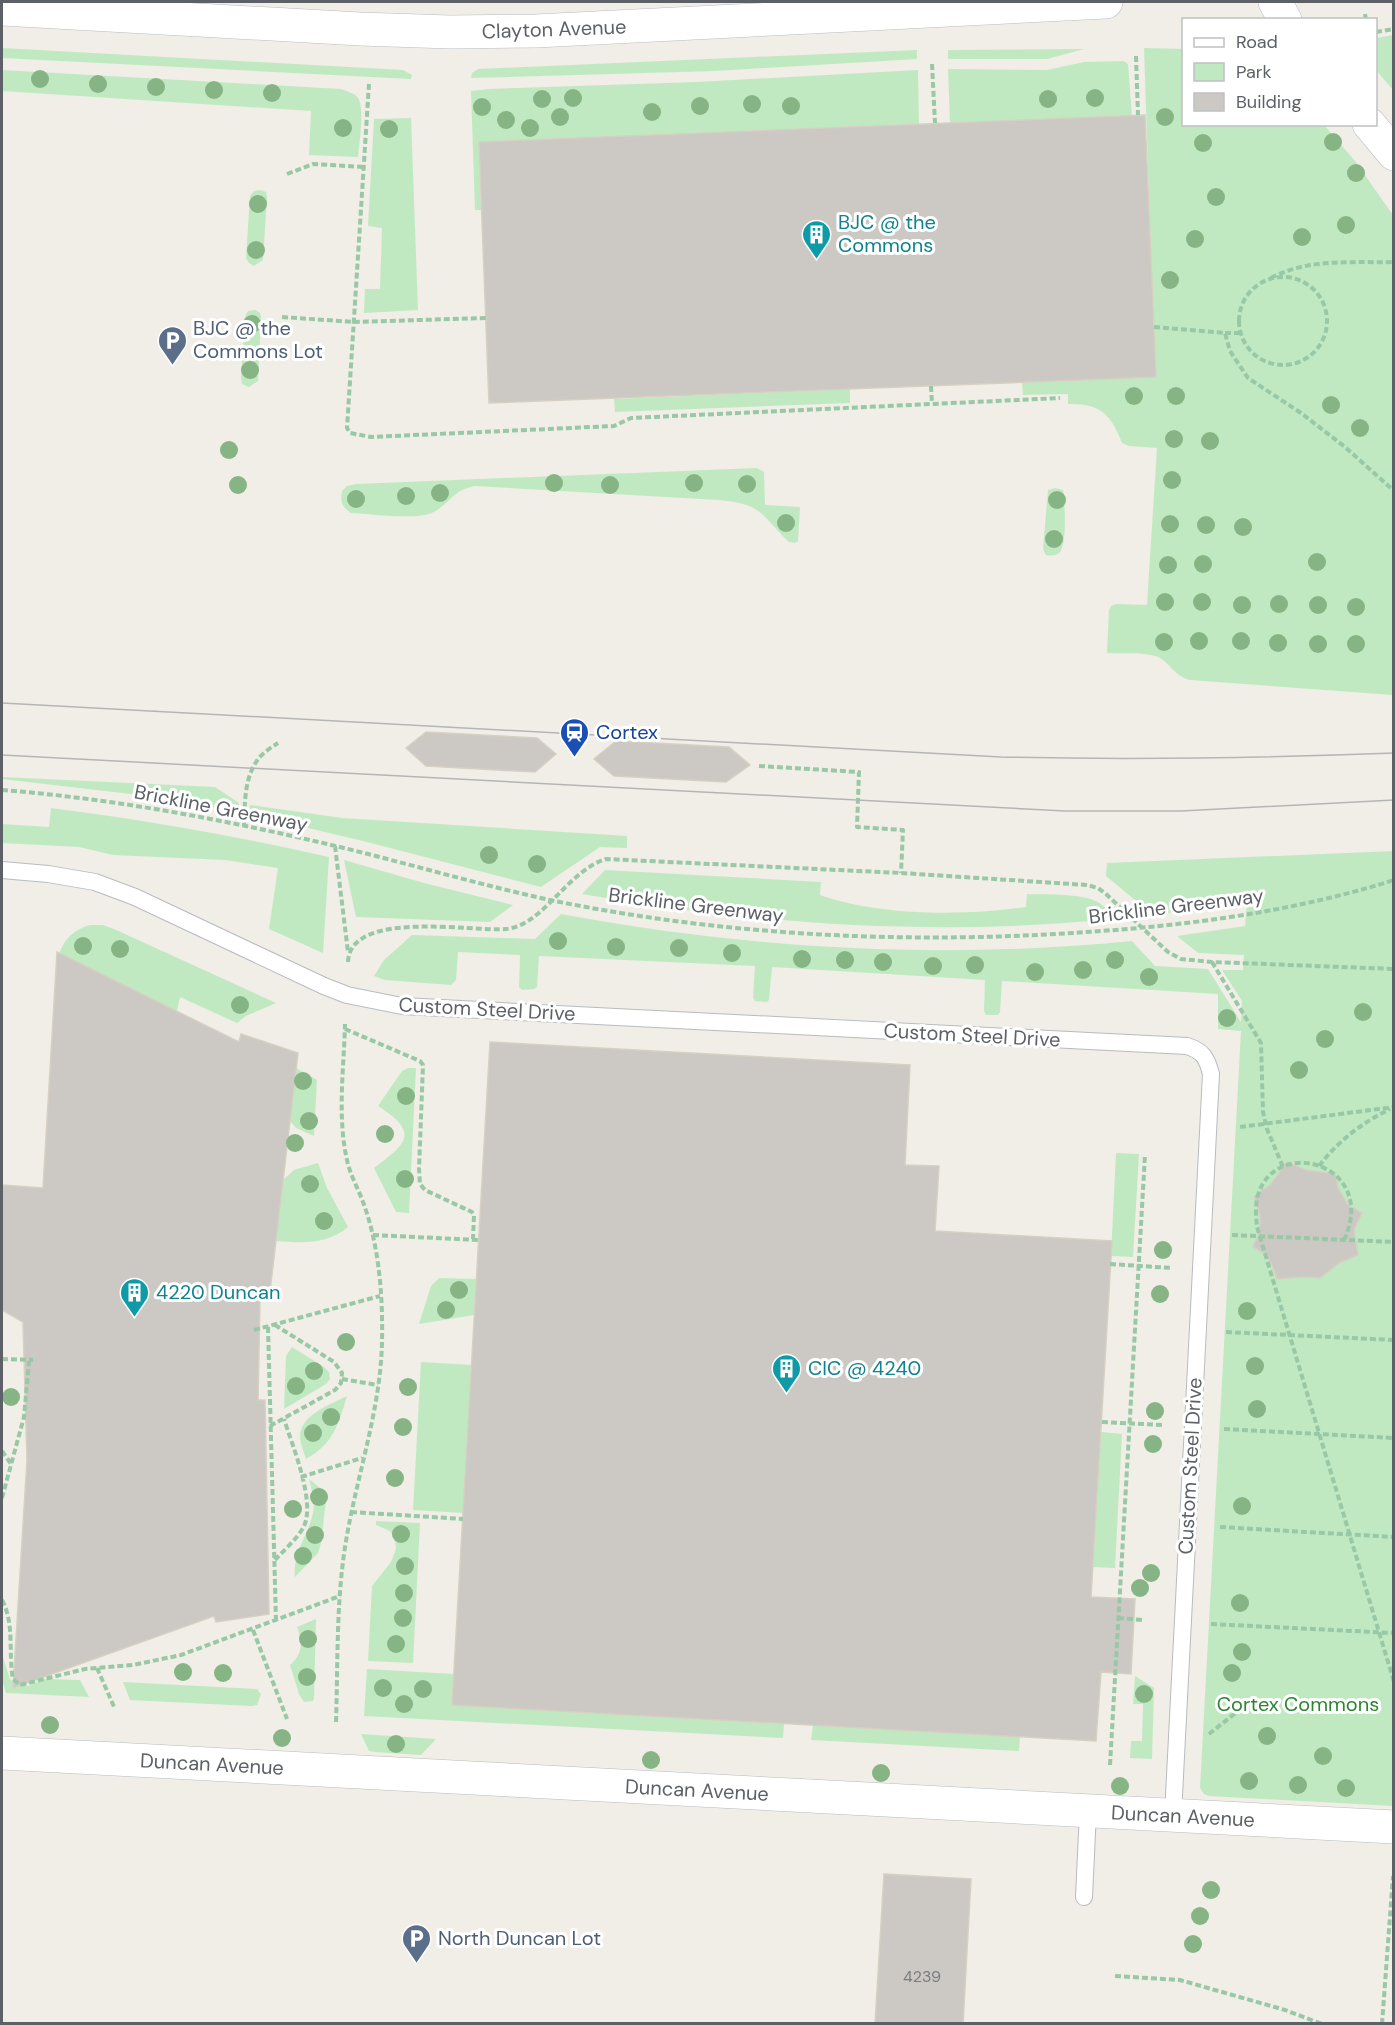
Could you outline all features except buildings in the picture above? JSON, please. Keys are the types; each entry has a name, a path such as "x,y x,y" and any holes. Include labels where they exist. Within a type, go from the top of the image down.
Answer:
{"street":[{"name":"Clayton Avenue","path":"2,9 450,32 536,31 1106,2"},
{"path":"1275,2 1284,18"},
{"path":"1371,126 1394,154"},
{"name":"Duncan Avenue","path":"2,1753 1394,1827"}],"lane":[{"name":"Custom Steel Drive","path":"2,870 48,874 94,882 135,897 324,986 347,995 402,1006 1187,1046 1199,1049 1207,1060 1211,1074 1173,1815"},
{"path":"1084,1897 1088,1811"}],"path":[{"path":"1377,32 1394,29"},
{"path":"1136,56 1138,115"},
{"path":"932,64 935,123"},
{"path":"369,84 347,428 350,433 370,437 614,426 631,418 1060,398"},
{"path":"287,174 313,164 364,167"},
{"path":"1267,279 1293,278 1305,282 1323,300 1327,313 1328,326 1325,338 1318,349 1310,358 1299,364 1286,366 1262,361 1250,350 1239,333 1238,319 1247,296 1256,286 1267,279 1280,272 1314,264 1394,262"},
{"path":"282,316 354,322 486,318"},
{"path":"1154,327 1239,333"},
{"path":"1226,333 1230,351 1248,378 1301,413 1345,447 1394,491"},
{"path":"931,386 932,405"},
{"path":"244,826 245,791 249,776 260,757 278,743"},
{"path":"759,766 859,772 857,827 903,830 901,873"},
{"name":"Brickline Greenway","path":"2,790 163,810 244,826 335,846 482,884 614,912 775,931 924,938 996,938 1143,928 1276,909 1394,880"},
{"path":"335,846 348,964"},
{"path":"348,952 368,935 408,926 494,929 522,926 587,867 606,859 901,873 1088,885 1106,894 1174,956 1212,962 1394,969"},
{"path":"1212,962 1261,1043 1261,1102 1265,1124 1283,1167"},
{"path":"336,1722 340,1596 345,1543 378,1385 382,1341 380,1296 373,1235 347,1160 343,1135 345,1019"},
{"path":"345,1029 423,1065 418,1169 420,1184 425,1190 472,1212 476,1239 373,1235"},
{"path":"1236,1128 1394,1107"},
{"path":"1319,1166 1347,1135 1369,1119 1394,1107"},
{"path":"1110,1765 1145,1155"},
{"path":"1344,1240 1351,1225 1352,1207 1348,1192 1340,1179 1327,1169 1296,1163 1283,1167 1269,1177 1258,1193 1256,1217 1260,1237 1394,1682"},
{"path":"1230,1235 1394,1242"},
{"path":"1110,1264 1179,1269"},
{"path":"254,1330 380,1296"},
{"path":"270,1426 335,1390 342,1379 342,1373 334,1362 275,1325"},
{"path":"268,1326 276,1621"},
{"path":"1232,1332 1394,1340"},
{"path":"2,1359 31,1361 26,1406 2,1498"},
{"path":"342,1379 378,1385"},
{"path":"274,1561 303,1527 308,1514 301,1477 284,1419"},
{"path":"1102,1422 1172,1426"},
{"path":"1219,1428 1394,1438"},
{"path":"2,1451 11,1464"},
{"path":"301,1477 362,1458"},
{"path":"351,1512 463,1519"},
{"path":"1220,1527 1394,1537"},
{"path":"2,1600 10,1621 11,1671 16,1683 20,1685 85,1668 133,1665 171,1658 253,1630 340,1596"},
{"path":"1118,1618 1142,1620"},
{"path":"1208,1624 1394,1633"},
{"path":"253,1630 287,1719"},
{"path":"97,1668 115,1709"},
{"path":"1209,1734 1238,1711"},
{"path":"1382,2024 1393,1876"},
{"path":"1115,1976 1180,1980 1286,2010 1322,2024"}],"green space":[{"path":"1394,35 1393,90 1377,71 1377,38"},
{"path":"2,48 403,70 412,75 411,79 2,58"},
{"path":"1144,48 1182,49 1182,126 1325,126 1355,161 1393,215 1393,695 1190,680 1179,675 1155,656 1107,653 1111,606 1116,604 1147,605 1157,448 1129,446 1122,443 1109,418 1103,412 1088,406 1068,404 1068,394 1023,395 1022,382 1155,376"},
{"path":"1084,49 1047,59 948,59 948,50"},
{"path":"917,50 917,59 714,71 471,78 472,73 478,69"},
{"path":"1124,61 1128,64 1132,116 950,123 948,69 1047,70 1084,62"},
{"path":"2,70 341,89 355,95 360,103 358,157 309,155 311,111 2,91"},
{"path":"918,70 919,125 479,142 481,210 475,210 471,91"},
{"path":"411,118 418,310 364,313 365,289 380,289 382,228 368,226 374,119"},
{"path":"254,191 266,192 267,197 263,260 254,266 246,258 250,196"},
{"path":"255,310 260,313 261,317 258,381 249,387 242,384 241,378 245,317 248,311"},
{"path":"850,389 850,403 615,412 614,399"},
{"path":"757,468 764,472 765,505 800,507 798,541 795,543 789,542 752,507 718,500 475,486 456,494 432,513 404,516 351,513 342,504 341,498 342,491 347,486 356,484"},
{"path":"1055,488 1063,490 1065,532 1060,552 1050,556 1046,555 1043,549 1048,490"},
{"path":"2,777 215,787 239,803 238,812 165,798 2,779"},
{"path":"250,805 342,818 627,836 627,848 600,847 541,887 250,814"},
{"path":"51,808 191,829 329,857 323,953 269,929 278,868 225,860 113,855 79,847 2,843 2,824 49,827"},
{"name":"Cortex Commons","path":"1393,851 1393,1806 1209,1796 1204,1794 1200,1788 1241,1031 1218,1029 1218,994 1002,981 1000,1012 998,1015 986,1015 984,1011 985,980 772,967 767,1002 755,1001 753,998 755,966 539,956 537,987 522,990 519,987 520,955 458,952 456,980 451,985 385,980 374,976 384,960 412,935 535,939 561,914 703,936 846,948 989,950 1132,941 1155,966 1208,969 1241,1022 1242,1001 1222,970 1243,970 1244,955 1198,953 1177,936 1245,926 1247,902 1153,915 1106,876 1107,863"},
{"path":"344,860 513,905 490,922 356,917"},
{"path":"605,870 821,882 820,895 843,902 868,907 922,912 976,912 1026,907 1027,894 1078,896 1088,898 1103,906 1111,919 979,927 846,924 713,913 582,894"},
{"path":"90,925 103,925 114,929 276,1003 246,1016 237,1023 180,997 177,1011 66,957 57,961 61,948 68,938 77,930"},
{"path":"296,1068 317,1080 314,1136 296,1128 290,1121"},
{"path":"416,1068 409,1213 396,1212 374,1168 401,1145 404,1138 404,1131 400,1124 378,1106 402,1071"},
{"path":"1116,1153 1139,1154 1133,1257 1111,1256"},
{"path":"318,1163 327,1188 348,1227 331,1237 314,1242 276,1241 283,1180 294,1170"},
{"path":"439,1278 476,1279 474,1315 419,1324 431,1286"},
{"path":"292,1347 324,1367 329,1372 330,1379 326,1384 284,1409 286,1356"},
{"path":"421,1362 472,1365 463,1513 413,1510"},
{"path":"347,1396 329,1440 306,1459 300,1437 304,1424 314,1413"},
{"path":"1101,1432 1122,1434 1115,1568 1093,1567"},
{"path":"309,1479 324,1491 326,1500 321,1543 318,1553 295,1577 298,1552 313,1513"},
{"path":"376,1521 420,1523 413,1663 368,1661 372,1586 391,1562 396,1549 395,1539 390,1531 376,1525"},
{"path":"316,1619 314,1698 313,1701 304,1702 299,1694 290,1665 301,1648 297,1627"},
{"path":"2,1654 10,1679 16,1685 28,1686 45,1679 80,1680 89,1697 6,1693 2,1679"},
{"path":"367,1669 454,1674 452,1705 784,1724 783,1738 364,1716"},
{"path":"1135,1676 1154,1688 1152,1759 1130,1758 1131,1741 1142,1741 1143,1704 1133,1704"},
{"path":"123,1682 257,1689 261,1694 257,1705 251,1706 130,1700"},
{"path":"813,1725 1020,1737 1019,1751 811,1740"},
{"path":"361,1734 436,1739 421,1755 375,1752 369,1751"}],"tram line":[{"path":"2,703 1001,757 1198,758 1394,753"},
{"path":"2,755 1065,811 1181,811 1394,800"}],"place":[{"name":"BJC @ the Commons","path":"817,260"},
{"name":"BJC @ the Commons Lot","path":"172,366"},
{"name":"Cortex","path":"575,758"},
{"name":"4220 Duncan","path":"135,1318"},
{"name":"CIC @ 4240","path":"787,1394"},
{"name":"North Duncan Lot","path":"417,1964"}]}
